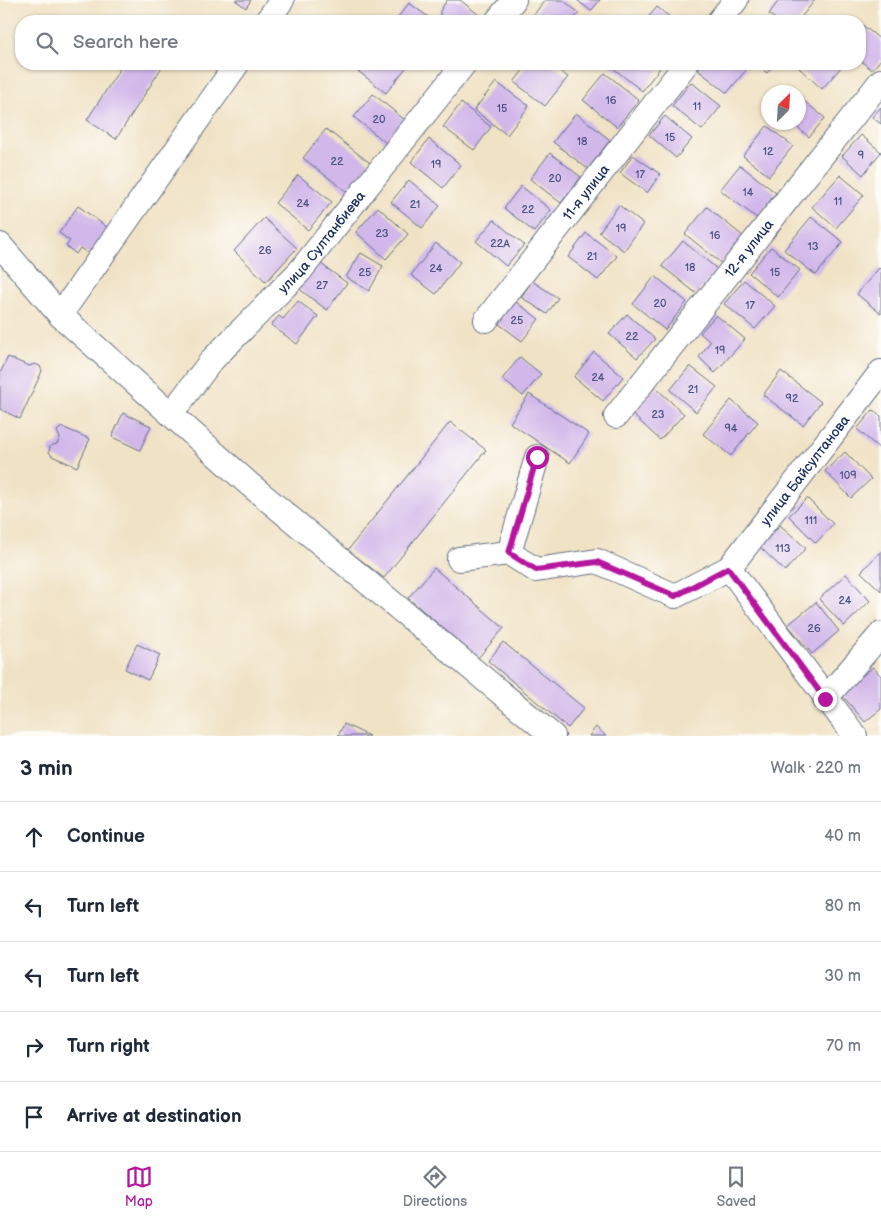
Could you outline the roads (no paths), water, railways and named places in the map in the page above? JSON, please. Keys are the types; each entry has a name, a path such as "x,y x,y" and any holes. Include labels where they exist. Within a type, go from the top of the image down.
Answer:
{"street":[{"path":"272,15 282,0"},
{"path":"502,15 514,0"},
{"path":"724,15 736,0"},
{"path":"60,315 234,70"},
{"name":"улица Султанбиева","path":"171,414 212,360 300,271 459,70"},
{"name":"11-я улица","path":"486,320 681,70"},
{"name":"12-я улица","path":"616,416 881,80"},
{"path":"0,245 60,315 249,484 553,736"},
{"name":"улица Байсултанова","path":"728,568 881,372"},
{"path":"509,553 537,457"},
{"path":"459,559 509,553 536,570 597,562 675,596 728,568 825,699 855,736"},
{"path":"825,699 881,634"}]}
